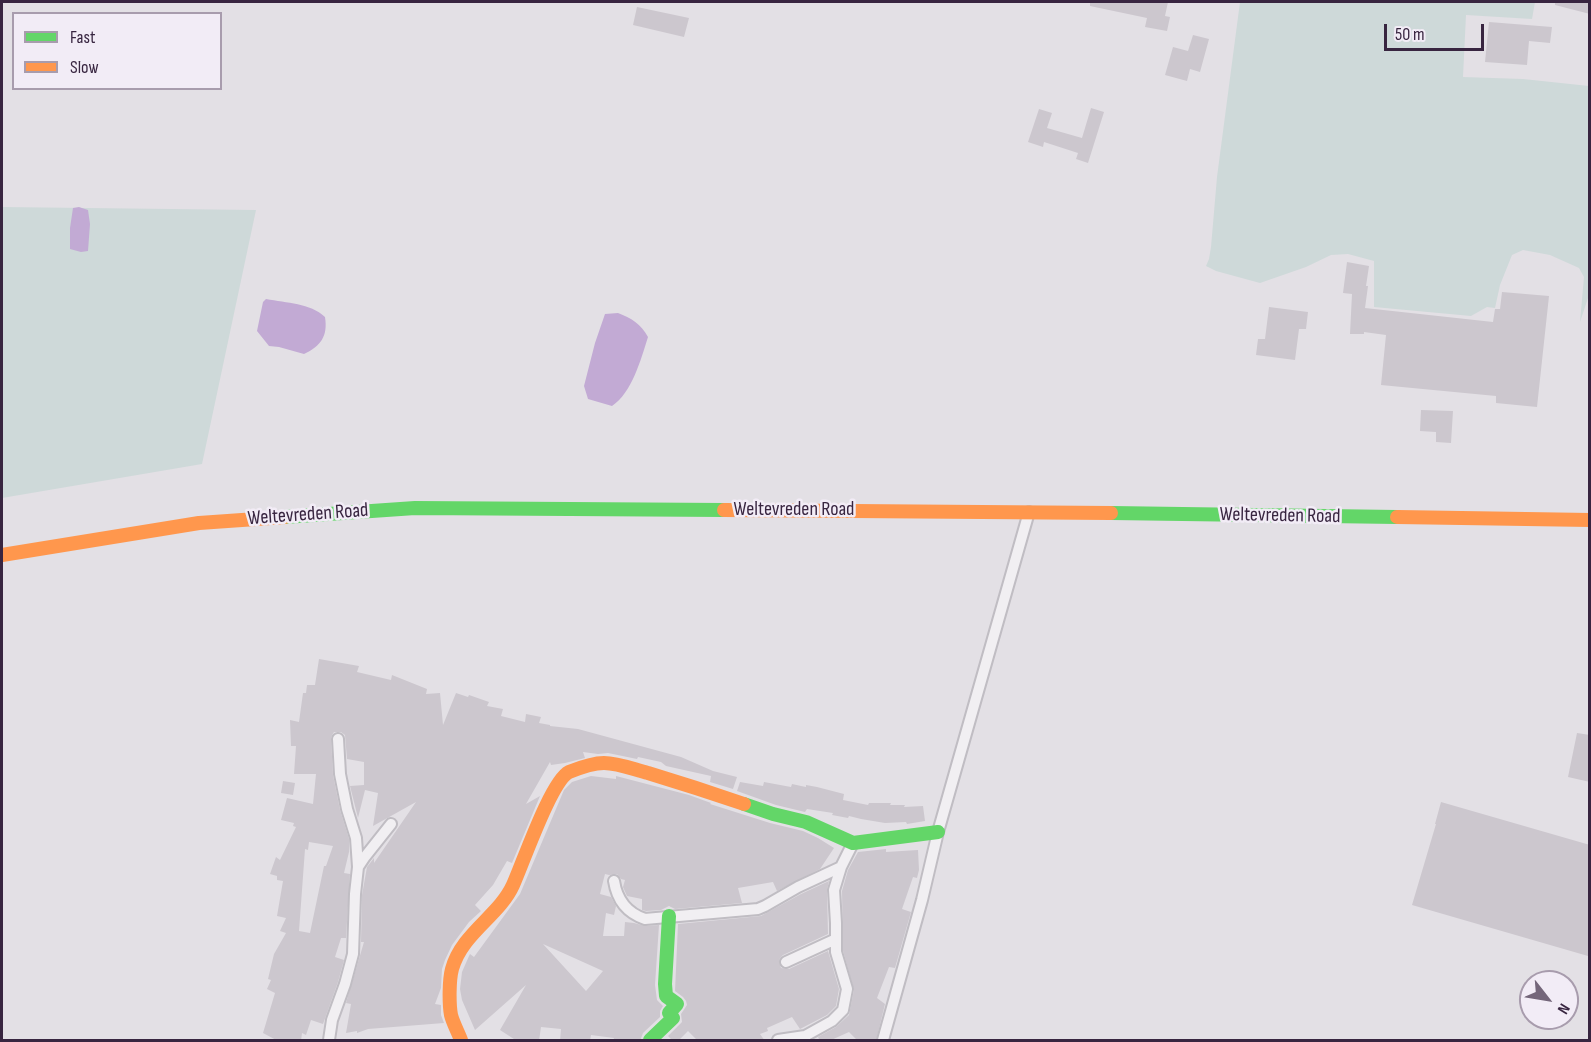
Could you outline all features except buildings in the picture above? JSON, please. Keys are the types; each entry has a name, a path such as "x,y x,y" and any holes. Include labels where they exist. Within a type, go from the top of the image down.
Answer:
{"street":[{"name":"Weltevreden Road","path":"2,555 232,519 415,508 1029,512 1590,520"},
{"path":"883,1041 922,900 938,832 1029,512"},
{"path":"329,1041 332,1020 353,954 358,867 356,838 340,774 338,739"},
{"path":"459,1040 451,1014 452,970 460,951 512,888 556,785 567,773 606,763 626,767 692,786 773,814 806,822 853,843 938,832"},
{"path":"358,867 391,824"},
{"path":"778,1041 805,1036 832,1021 843,1010 847,989 836,952 837,923 834,890 841,867 853,843"},
{"path":"614,881 616,894 625,908 645,919 758,909 841,867"},
{"path":"650,1041 673,1018 669,1013 677,1004 666,996 669,916"},
{"path":"786,962 836,939"}],"shaded area":[{"path":"1240,2 1535,2 1532,19 1466,15 1463,77 1523,79 1589,86 1590,292 1580,322 1584,277 1579,268 1550,255 1523,250 1512,255 1500,285 1495,308 1487,307 1471,316 1374,307 1374,261 1348,254 1331,255 1306,267 1260,283 1206,266 1211,247 1217,177"},
{"path":"2,207 256,210 202,464 2,498"},
{"path":"73,208 88,210 90,224 88,251 81,252 70,249"},
{"path":"266,299 305,306 325,317 324,335 319,344 304,354 269,346 257,331 263,302"},
{"path":"618,313 635,322 648,337 630,384 625,393 612,406 588,399 584,386 605,314"}],"traffic: fast":[{"path":"285,517 415,508 724,510"},
{"path":"1111,513 1397,517"},
{"path":"744,804 806,822 853,843 938,832"},
{"path":"650,1040 673,1018 669,1013 677,1004 666,996 669,916"}],"traffic: slow":[{"path":"724,510 1111,513"},
{"path":"2,555 199,523 285,517"},
{"path":"1397,517 1590,520"},
{"path":"461,1040 452,1018 450,1005 451,974 457,956 472,935 507,896 546,806 554,790 569,772 596,764 615,764 744,804"}]}
